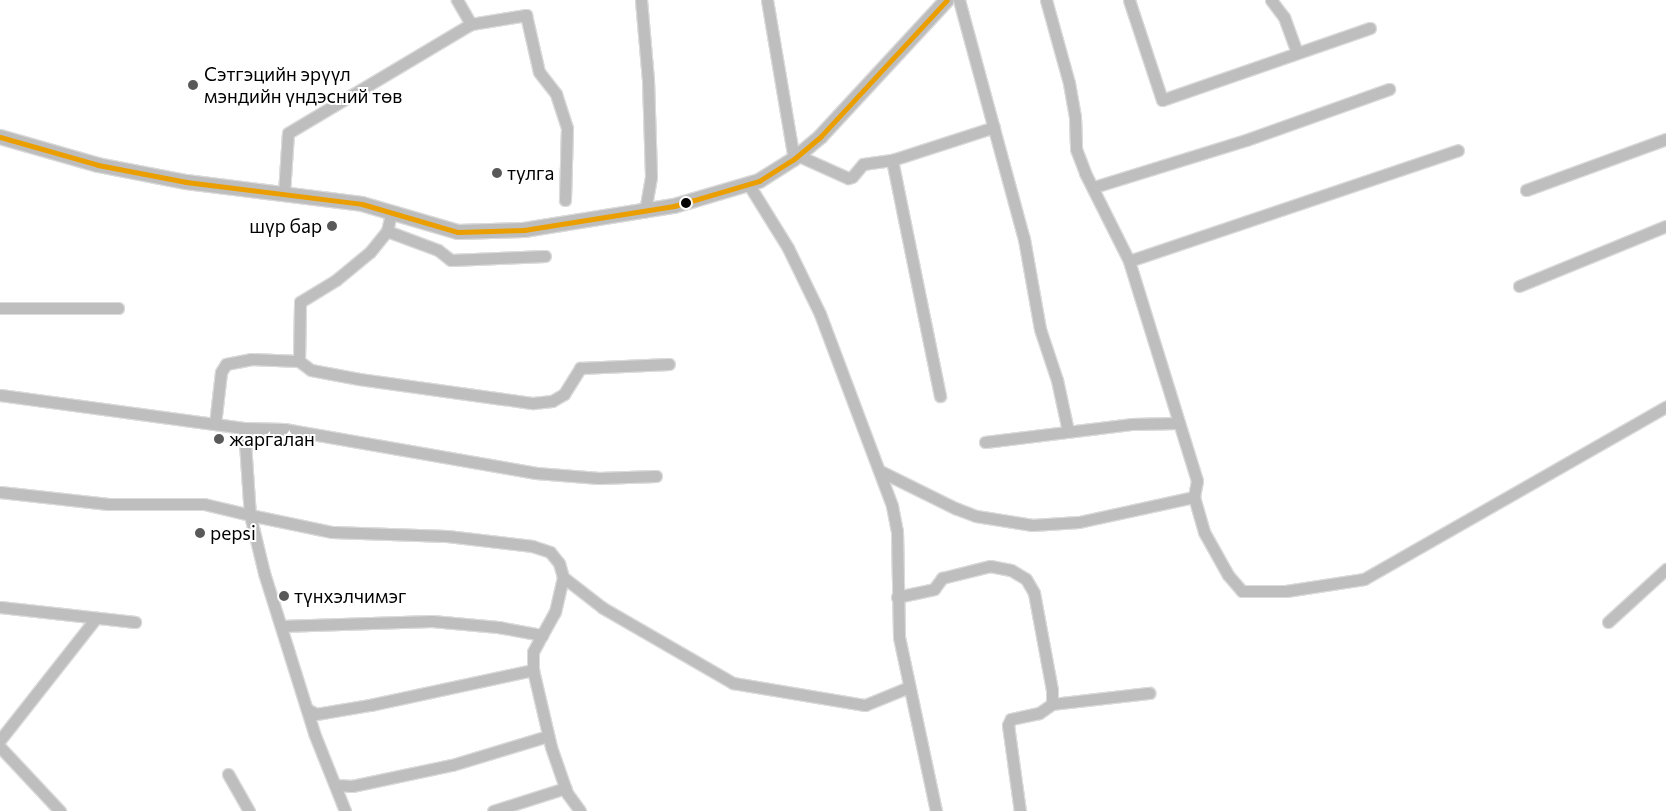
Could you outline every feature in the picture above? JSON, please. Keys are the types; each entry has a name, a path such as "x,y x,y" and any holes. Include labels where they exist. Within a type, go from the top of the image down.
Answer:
{"main road":[{"path":"0,137 98,165 186,182 362,204 436,228 481,234 645,211 703,199 750,185 796,158 833,124 946,0"}],"street":[{"path":"457,0 471,24"},
{"path":"641,0 648,80 652,177 645,211"},
{"path":"768,0 796,158 848,178 863,164 892,160 994,127"},
{"path":"959,0 1024,239 1040,329 1057,380 1068,431"},
{"path":"1046,0 1070,92 1076,150 1085,173 1094,187 1129,261 1197,481 1194,497 1204,532 1228,575 1242,591 1286,591 1364,579 1666,407"},
{"path":"1129,0 1162,100 1370,28"},
{"path":"1271,0 1284,17 1297,53"},
{"path":"284,193 288,133 471,24 526,15 539,72 556,94 567,128 565,200"},
{"path":"1094,187 1246,140 1389,89"},
{"path":"1526,190 1666,138"},
{"path":"1129,261 1458,150"},
{"path":"892,160 940,396"},
{"path":"750,185 788,248 820,314 880,471 897,531 899,637 936,811"},
{"path":"299,361 300,302 336,280 387,231 391,213"},
{"path":"1519,286 1666,226"},
{"path":"387,231 438,250 451,260 545,256"},
{"path":"0,308 118,308"},
{"path":"215,424 221,372 226,364 251,359 299,361 311,370 359,379 533,403 552,400 564,394 580,368 669,364"},
{"path":"0,395 244,428 284,429 536,473 599,478 656,476"},
{"path":"985,442 1068,431 1180,423"},
{"path":"244,428 250,515 280,626 307,709 345,811"},
{"path":"880,471 955,508 976,516 1032,525 1079,522 1194,497"},
{"path":"0,492 108,504 204,504 250,515 350,534 427,535 517,543 550,552 559,563 563,577 555,612 534,652 532,670 548,736 565,788 580,811"},
{"path":"897,597 934,589 942,578 990,566 1011,570 1026,578 1034,594 1052,690 1052,704"},
{"path":"1608,622 1666,569"},
{"path":"563,577 627,625 733,683 865,704 909,687"},
{"path":"0,607 135,622"},
{"path":"0,740 96,618"},
{"path":"280,626 432,621 498,626 542,635"},
{"path":"307,709 316,714 370,706 532,670"},
{"path":"1020,811 1008,725 1011,719 1039,713 1052,704 1149,693"},
{"path":"335,784 352,786 452,765 548,736"},
{"path":"0,747 60,811"},
{"path":"228,774 249,811"},
{"path":"494,811 565,788"}],"transit line":[{"path":"0,137 98,165 186,182 362,204 458,232 524,230 674,206 759,181 794,159 821,136 947,0"}],"place":[{"name":"Сэтгэцийн эрүүл мэндийн үндэсний төв","path":"193,85"},
{"name":"тулга","path":"497,173"},
{"name":"шүр бар","path":"332,226"},
{"name":"жаргалан","path":"219,439"},
{"name":"pepsi","path":"200,533"},
{"name":"түнхэлчимэг","path":"284,596"}]}
